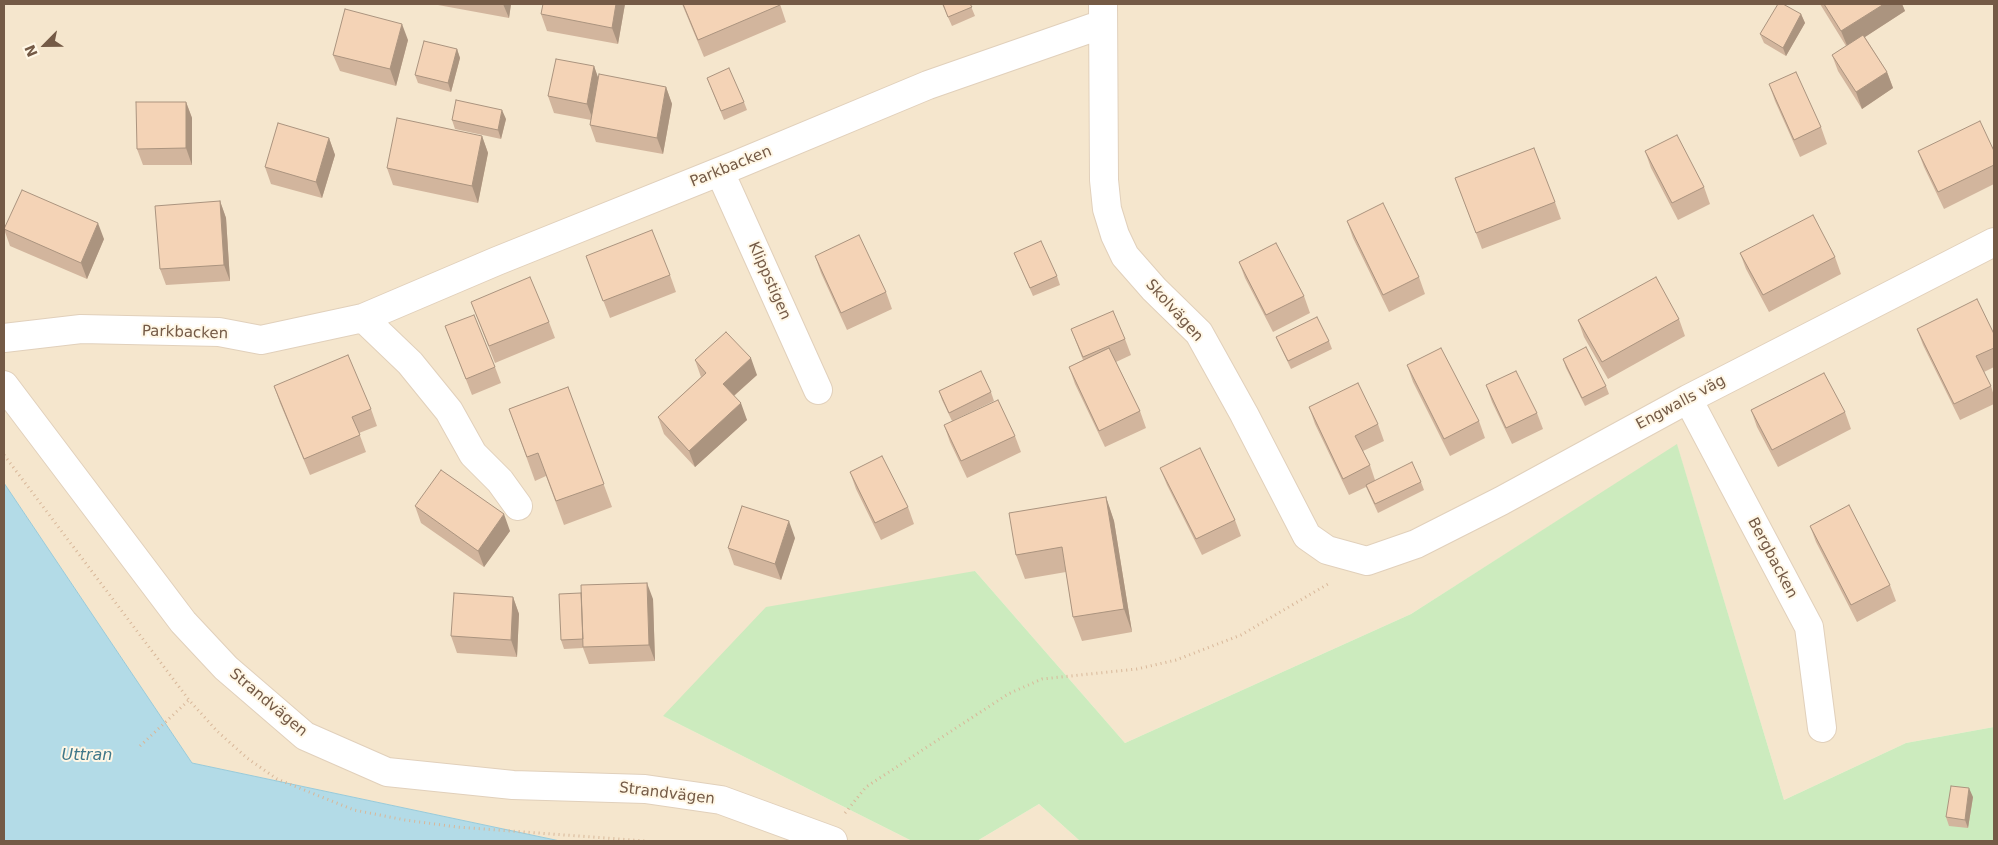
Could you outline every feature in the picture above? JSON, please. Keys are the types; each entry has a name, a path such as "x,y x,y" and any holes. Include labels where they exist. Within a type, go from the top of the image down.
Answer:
{"street":[{"name":"Parkbacken","path":"4,338 81,330 219,332 261,340 363,318 497,261 720,172 1103,14"},
{"name":"Skolvägen","path":"1103,14 1104,180 1107,209 1115,235 1126,256 1154,289 1199,333 1244,414 1307,536 1327,550 1367,561"},
{"name":"Klippstigen","path":"720,172 818,390"},
{"name":"Engwalls väg","path":"1367,561 1416,544 1501,501 1576,458 1688,399 1994,242"},
{"path":"363,318 410,363 449,411 473,454 500,480 518,506"},
{"name":"Strandvägen","path":"4,385 183,622 226,668 305,736 388,772 513,785 645,789 721,800 838,829"},
{"name":"Bergbacken","path":"1688,399 1809,627 1822,728"}],"path":[{"path":"838,829 866,787 1008,694 1042,679 1137,669 1176,660 1241,635 1367,561"},
{"path":"140,746 188,700"}],"shaded area":[{"path":"4,4 1994,4 1994,727 1906,743 1784,800 1677,445 1411,614 1125,743 975,571 663,716 912,841 560,841 192,763 4,483"},
{"path":"1039,804 1080,841 977,841"}],"green space":[{"path":"1677,444 1784,800 1906,743 1994,727 1994,841 1080,841 1039,804 977,841 912,841 663,716 766,607 975,571 1125,743 1411,614"}],"water":[{"name":"Uttran","path":"4,483 192,763 560,841 4,841"}],"building":[{"path":"543,4 616,4 612,28 541,14"},
{"path":"683,4 780,4 780,5 698,40"},
{"path":"943,4 970,4 972,7 948,17"},
{"path":"1778,4 1783,4 1801,14 1783,48 1760,34"},
{"path":"1824,4 1884,4 1841,31"},
{"path":"345,9 402,24 390,69 333,55"},
{"path":"1863,35 1887,72 1856,92 1832,55"},
{"path":"424,41 457,49 448,83 415,75"},
{"path":"556,59 594,66 587,104 548,96"},
{"path":"729,68 744,102 721,111 707,78"},
{"path":"1796,72 1821,127 1794,140 1769,84"},
{"path":"599,74 666,87 657,138 590,125"},
{"path":"456,100 502,110 498,130 452,120"},
{"path":"136,102 186,102 186,148 137,149"},
{"path":"397,118 482,136 472,186 387,168"},
{"path":"1980,121 1994,151 1994,165 1938,192 1918,151"},
{"path":"278,123 329,138 316,182 265,167"},
{"path":"1677,135 1704,187 1672,203 1645,151"},
{"path":"1534,148 1555,202 1476,233 1455,178"},
{"path":"22,190 98,223 81,263 4,229"},
{"path":"220,201 224,265 160,269 155,206"},
{"path":"1383,203 1419,277 1383,295 1347,221"},
{"path":"1813,215 1835,257 1763,295 1740,253"},
{"path":"652,230 670,275 603,301 586,256"},
{"path":"859,235 886,292 841,313 815,256"},
{"path":"1041,241 1057,276 1030,288 1014,253"},
{"path":"1276,243 1304,296 1266,315 1239,262"},
{"path":"530,277 549,322 489,346 471,302"},
{"path":"1656,277 1679,319 1602,362 1578,320"},
{"path":"1977,299 1994,334 1994,348 1976,356 1991,386 1954,404 1917,329"},
{"path":"1113,311 1125,339 1083,357 1071,329"},
{"path":"474,315 495,367 466,379 445,326"},
{"path":"1317,317 1329,341 1288,361 1276,337"},
{"path":"726,332 751,358 723,384 741,403 689,451 658,417 706,373 695,360"},
{"path":"1586,347 1606,386 1582,398 1563,359"},
{"path":"1109,348 1140,411 1099,431 1069,367"},
{"path":"1441,348 1479,421 1444,439 1407,365"},
{"path":"348,355 371,409 352,417 360,435 304,459 274,386"},
{"path":"981,371 991,392 949,413 939,391"},
{"path":"1516,371 1537,413 1506,428 1486,385"},
{"path":"1824,373 1845,412 1772,450 1751,410"},
{"path":"1358,383 1378,424 1355,436 1370,465 1343,479 1309,407"},
{"path":"568,387 604,484 556,501 538,453 527,457 509,409"},
{"path":"998,400 1015,436 961,461 944,425"},
{"path":"1200,448 1235,520 1196,539 1160,468"},
{"path":"882,456 908,507 875,523 850,472"},
{"path":"1412,462 1421,482 1375,504 1366,485"},
{"path":"441,470 504,514 478,551 415,506"},
{"path":"1106,497 1124,609 1073,617 1062,547 1016,555 1009,513"},
{"path":"1849,505 1890,585 1851,605 1810,526"},
{"path":"742,506 789,521 775,564 728,548"},
{"path":"647,583 649,645 583,647 581,585"},
{"path":"454,593 513,597 511,640 451,636"},
{"path":"581,593 583,639 561,640 559,594"},
{"path":"1951,786 1969,788 1965,820 1946,817"}]}
